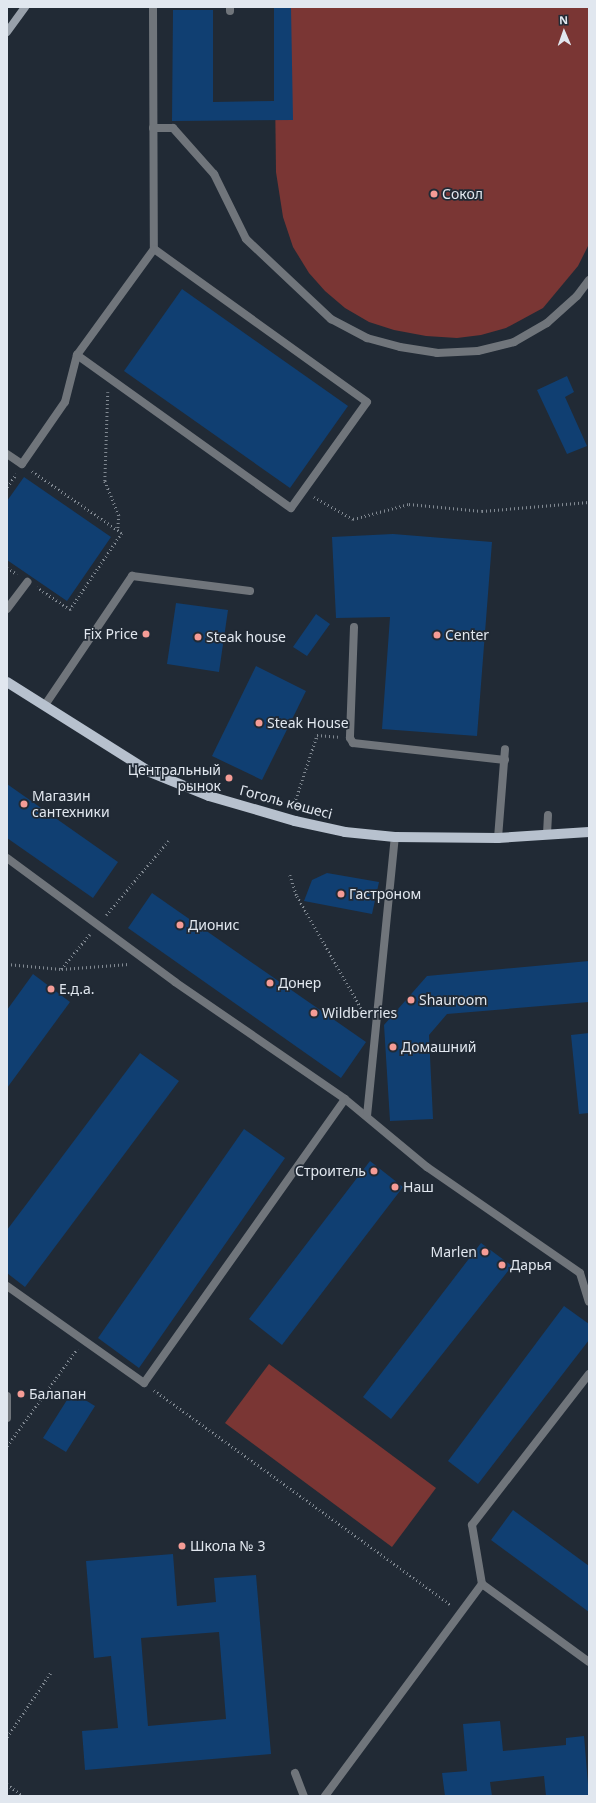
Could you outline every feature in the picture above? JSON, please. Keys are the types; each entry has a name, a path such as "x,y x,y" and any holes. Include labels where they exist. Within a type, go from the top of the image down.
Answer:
{"main road":[{"name":"Гоголь көшесі","path":"7,682 150,772 179,785 295,821 345,832 395,837 498,838 589,832"}],"street":[{"path":"7,32 25,7"}],"lane":[{"path":"7,454 22,464 65,402 78,355 154,249 153,7"},
{"path":"153,128 173,128 214,174 246,239 331,319 367,338 400,347 437,353 478,351 514,342 547,323 577,296 589,280"},
{"path":"78,355 291,508 367,402 154,249"},
{"path":"45,705 132,576 250,591"},
{"path":"7,610 27,582"},
{"path":"354,627 350,738 358,745 504,760"},
{"path":"498,838 505,749"},
{"path":"547,834 548,815"},
{"path":"367,1116 395,837"},
{"path":"7,858 150,963 345,1099 427,1167 580,1273 589,1302"},
{"path":"7,1286 144,1383 345,1099"},
{"path":"589,1374 472,1525 482,1584 589,1662"},
{"path":"7,1396 7,1418"},
{"path":"325,1796 482,1584"},
{"path":"295,1773 304,1796"}],"path":[{"path":"109,377 105,480 119,515 118,529"},
{"path":"7,568 70,610 122,533 22,464"},
{"path":"303,491 353,519 409,504 482,511 589,502"},
{"path":"293,808 317,735 350,738"},
{"path":"61,969 168,842"},
{"path":"290,875 297,896 365,1016"},
{"path":"7,964 61,969 150,963"},
{"path":"7,1446 83,1340"},
{"path":"144,1383 461,1613"},
{"path":"7,1737 51,1672"},
{"path":"7,1784 23,1796"}],"shaded area":[{"name":"Сокол","path":"274,7 589,7 589,244 578,266 543,308 506,328 481,335 457,338 426,336 394,330 369,322 345,308 325,291 309,273 293,247 283,217 276,172"},
{"path":"269,1364 436,1488 392,1547 225,1423"}],"building":[{"path":"274,7 291,7 293,120 172,121 173,10 213,10 213,102 274,101"},
{"path":"182,289 348,406 290,488 124,371"},
{"path":"567,376 574,392 565,397 587,446 567,454 537,390"},
{"path":"24,477 111,537 67,601 7,560 7,501"},
{"name":"Center","path":"393,534 492,542 477,736 382,729 390,617 336,618 332,537"},
{"name":"Steak house","path":"176,603 228,610 219,672 167,664"},
{"path":"316,614 330,624 307,656 293,647"},
{"name":"Steak House","path":"256,666 306,691 262,780 212,756"},
{"path":"7,784 118,862 93,898 7,838"},
{"name":"Гастроном","path":"327,873 379,882 372,914 304,901 312,880"},
{"path":"152,893 366,1042 341,1078 128,928"},
{"path":"589,961 589,1002 447,1014 429,1035 433,1119 390,1121 384,1025 427,976"},
{"path":"33,974 70,1002 7,1088 7,1010"},
{"path":"589,1033 589,1113 579,1114 571,1035"},
{"path":"140,1053 179,1081 25,1287 7,1273 7,1230"},
{"path":"244,1129 285,1158 139,1368 98,1338"},
{"path":"370,1161 403,1187 282,1345 249,1319"},
{"path":"481,1243 512,1266 391,1419 363,1397"},
{"path":"564,1306 589,1324 589,1340 478,1484 448,1461"},
{"path":"72,1392 95,1406 66,1452 43,1438"},
{"path":"513,1510 589,1566 589,1612 491,1540"},
{"path":"173,1554 177,1606 216,1602 214,1578 256,1575 271,1754 85,1770 82,1731 118,1728 111,1656 94,1658 86,1561","holes":["219,1632 226,1719 148,1726 141,1638"]},
{"path":"500,1721 503,1751 566,1745 566,1738 584,1736 589,1796 546,1796 544,1776 490,1782 492,1796 445,1796 442,1773 467,1771 463,1724"}],"place":[{"name":"Сокол","path":"434,194"},
{"name":"Fix Price","path":"146,634"},
{"name":"Center","path":"437,635"},
{"name":"Steak house","path":"198,637"},
{"name":"Steak House","path":"259,723"},
{"name":"Центральный рынок","path":"229,778"},
{"name":"Магазин сантехники","path":"24,804"},
{"name":"Гастроном","path":"341,894"},
{"name":"Дионис","path":"180,925"},
{"name":"Донер","path":"270,983"},
{"name":"Е.д.а.","path":"51,989"},
{"name":"Shauroom","path":"411,1000"},
{"name":"Wildberries","path":"314,1013"},
{"name":"Домашний","path":"393,1047"},
{"name":"Строитель","path":"374,1171"},
{"name":"Наш","path":"395,1187"},
{"name":"Marlen","path":"485,1252"},
{"name":"Дарья","path":"502,1265"},
{"name":"Балапан","path":"21,1394"},
{"name":"Школа № 3","path":"182,1546"}]}
